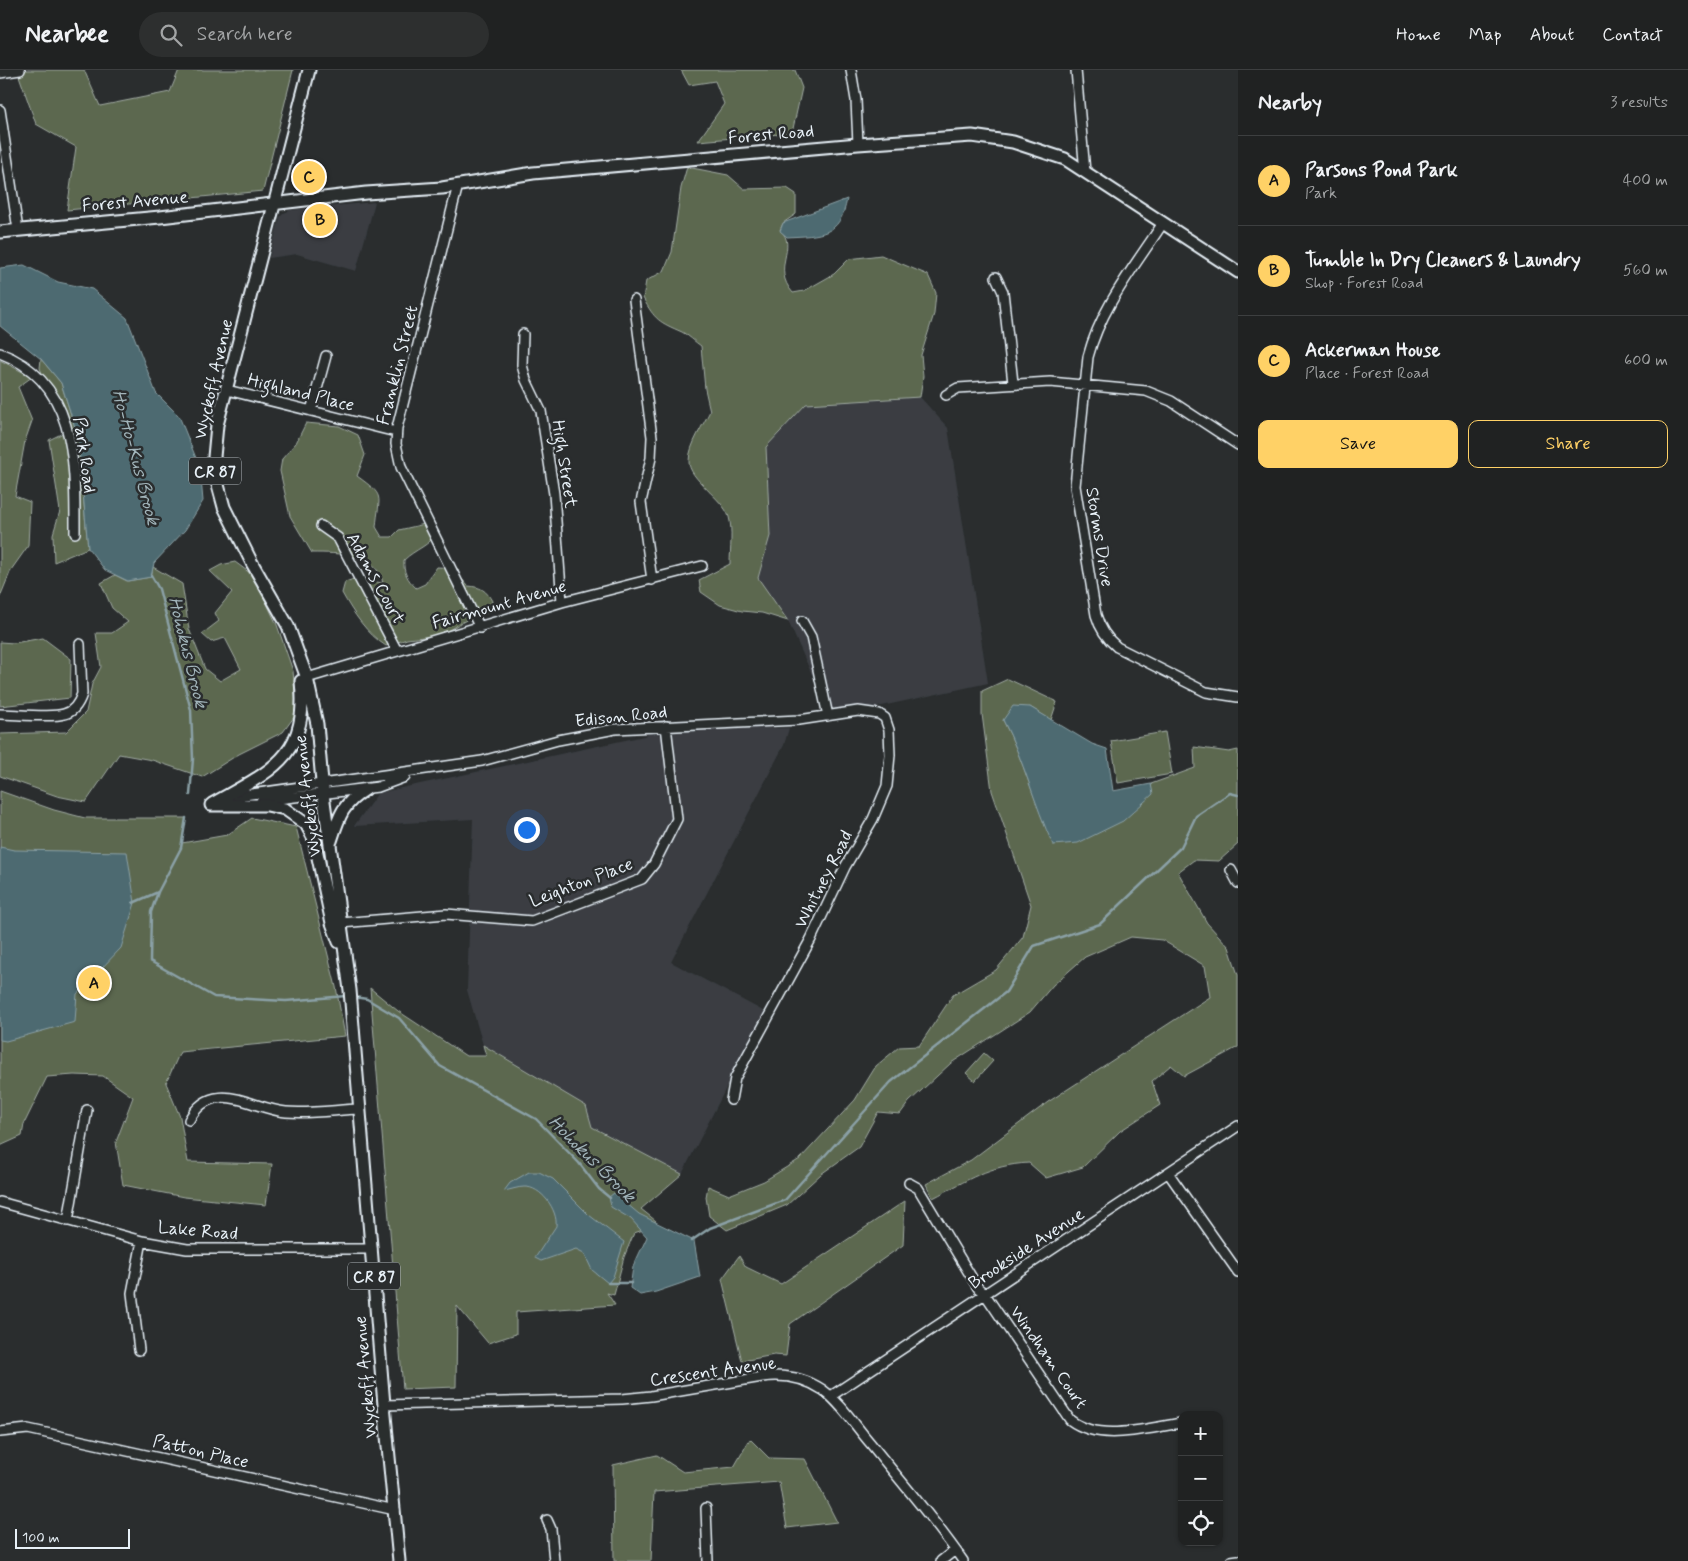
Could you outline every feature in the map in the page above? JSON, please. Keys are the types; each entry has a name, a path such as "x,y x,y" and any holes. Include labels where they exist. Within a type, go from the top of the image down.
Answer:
{"main road":[{"name":"Wyckoff Avenue","path":"309,70 273,203 215,440 215,474 219,491 238,538 277,604 299,653 307,678 317,724 323,789 350,990 384,1405 399,1561"},
{"name":"Forest Road","path":"273,203 458,185 533,174 858,144 952,136 993,138 1052,154 1084,172 1238,272"},
{"name":"Forest Avenue","path":"0,232 160,217 273,203"},
{"path":"211,805 264,775 280,760 294,741 301,722 303,707 299,653"},
{"path":"330,842 341,811 352,798 366,789"},
{"path":"211,805 267,806 285,810 306,824 314,839 332,923 345,958"},
{"name":"Wyckoff Avenue","path":"394,1561 398,1548"}],"street":[{"path":"0,73 20,70"},
{"path":"851,70 856,100 858,144"},
{"path":"1076,70 1084,172"},
{"path":"0,110 18,230"},
{"name":"Franklin Street","path":"458,185 396,432 396,444 401,467 480,628"},
{"name":"Storms Drive","path":"1163,223 1106,310 1098,326 1088,357 1075,486 1096,615 1102,632 1117,647 1206,692 1238,697"},
{"path":"996,277 1003,292 1013,383"},
{"path":"634,300 652,443 648,473 641,502 652,580"},
{"name":"High Street","path":"522,334 522,366 540,411 554,494 562,602"},
{"name":"Park Road","path":"0,353 24,364 36,373 54,395 60,407 68,434 76,495 75,533"},
{"path":"311,411 326,356"},
{"path":"946,395 958,388 1050,382 1136,390 1161,396 1238,445"},
{"name":"Highland Place","path":"227,390 396,432"},
{"name":"Adams Court","path":"321,526 338,538 397,651"},
{"name":"Fairmount Avenue","path":"307,678 562,602 702,566"},
{"path":"802,621 811,637 828,716"},
{"path":"0,714 64,714 74,709 80,701 82,694 80,644"},
{"name":"Whitney Road","path":"731,1100 735,1078 811,939 845,867 873,819 887,786 890,755 889,730 885,718 871,712 828,716"},
{"name":"Edison Road","path":"211,805 323,789 482,761 579,736 615,730 799,720 828,716"},
{"name":"Leighton Place","path":"341,923 446,914 532,921 642,879 654,864 677,819 666,726"},
{"name":"Edison Road","path":"323,789 366,789 378,787 422,771"},
{"path":"1231,870 1238,883"},
{"path":"189,1120 204,1103 222,1097 239,1099 278,1111 359,1108"},
{"path":"68,1221 87,1110"},
{"name":"Brookside Avenue","path":"831,1396 1169,1174 1238,1126"},
{"path":"1169,1174 1238,1272"},
{"name":"Windham Court","path":"909,1183 918,1188 978,1288 985,1294 1063,1412 1079,1426 1105,1433 1178,1424"},
{"name":"Lake Road","path":"0,1202 142,1241 187,1249 214,1251 372,1249"},
{"path":"139,1350 132,1293 142,1241"},
{"name":"Crescent Avenue","path":"384,1405 622,1399 651,1396 774,1375 798,1379 810,1383 831,1396 897,1476 962,1561"},
{"name":"Patton Place","path":"0,1432 28,1429 394,1510"},
{"path":"706,1508 708,1561"},
{"path":"547,1520 551,1529 554,1561"},
{"path":"941,1561 955,1550"},
{"path":"1231,1561 1238,1560"}],"shaded area":[{"path":"375,202 356,271 297,254 269,258 280,217 284,213 291,210"},
{"path":"920,397 948,428 988,683 831,717 788,621 758,578 770,536 766,447 806,404"},
{"path":"789,728 784,745 671,962 765,1012 682,1174 592,1127 586,1106 483,1045 467,990 473,819 354,826 378,793 644,736 655,730"}],"green space":[{"path":"17,70 84,70 100,106 170,92 179,70 293,70 263,191 67,210 76,147 36,124"},
{"path":"681,70 795,70 802,88 792,133 698,141 724,104 715,81 689,85"},
{"path":"687,167 728,175 744,189 787,188 796,194 796,214 783,223 780,230 787,243 784,275 793,293 804,291 834,274 849,259 881,255 928,275 936,293 934,314 921,355 923,376 920,397 806,404 766,447 770,536 758,578 788,621 762,613 742,611 720,605 701,592 699,580 730,564 731,534 729,517 726,510 694,475 690,468 689,461 694,442 710,411 705,389 701,346 684,333 658,320 643,298 646,281 664,271 672,252 681,188"},
{"path":"41,359 61,383 78,437 88,548 54,562 53,534 60,511 49,440 65,432 40,368"},
{"path":"0,360 32,377 18,387 32,421 25,441 15,496 30,502 28,546 11,570 0,597"},
{"path":"306,423 339,426 358,435 365,455 357,476 377,493 379,502 376,527 382,537 392,537 399,530 429,523 437,532 430,541 404,560 404,568 410,582 416,588 425,584 437,567 457,568 461,578 468,586 480,588 488,594 492,601 489,612 468,619 440,635 407,639 386,646 367,629 342,593 345,582 354,579 383,583 379,573 364,560 355,557 333,553 312,553 290,516 280,471 282,459 296,443"},
{"path":"235,562 254,576 277,625 293,671 297,713 283,732 239,754 202,777 152,760 119,754 86,802 57,796 0,776 0,734 66,732 86,712 92,684 101,667 96,633 112,633 128,622 112,608 101,583 115,575 127,581 151,577 153,567 182,584 189,629 205,669 220,681 241,669 225,638 211,642 202,634 219,621 215,613 232,592 210,571 221,565"},
{"path":"43,638 71,659 70,698 0,706 0,642 14,643"},
{"path":"1008,679 1057,702 1051,720 1030,707 1003,720 1054,845 1152,794 1151,784 1195,768 1194,747 1229,752 1238,750 1238,844 1219,861 1194,860 1178,872 1207,923 1229,947 1238,975 1238,1047 1184,1076 1171,1065 1152,1081 1160,1105 1120,1131 1083,1167 1046,1178 1029,1163 1015,1164 979,1174 933,1198 926,1184 971,1160 1048,1102 1210,997 1205,966 1162,940 1131,937 1085,957 1053,985 1030,1012 951,1063 909,1102 900,1114 878,1112 859,1147 821,1174 787,1205 727,1230 709,1216 706,1197 708,1186 729,1195 764,1181 800,1159 855,1100 876,1066 899,1047 919,1046 953,995 996,970 1023,937 1031,905 992,791 982,714 982,691"},
{"path":"1165,732 1172,774 1118,783 1111,741"},
{"path":"0,791 54,810 85,818 186,818 182,843 227,835 252,818 296,827 336,987 345,1036 180,1052 166,1083 180,1117 188,1162 272,1164 266,1205 184,1197 123,1185 116,1142 133,1097 103,1076 74,1075 47,1077 24,1124 22,1136 0,1146"},
{"path":"370,988 398,1011 466,1056 486,1056 483,1045 586,1106 592,1127 682,1174 641,1209 656,1221 643,1230 634,1233 624,1257 614,1295 607,1293 615,1305 516,1312 516,1334 488,1343 457,1306 456,1387 403,1389"},
{"path":"984,1053 993,1061 975,1081 966,1073"},
{"path":"905,1201 903,1245 790,1324 786,1356 774,1355 742,1361 722,1279 739,1256 746,1267 781,1284"},
{"path":"750,1439 769,1458 805,1459 837,1522 787,1528 779,1482 654,1492 651,1561 614,1561 613,1465 657,1455 683,1472 734,1467"}],"water":[{"path":"847,199 839,221 827,232 810,236 787,237 780,231 783,223"},
{"name":"Ho-Ho-Kus Brook","path":"24,265 58,282 92,289 127,318 156,393 179,416 200,468 203,501 185,530 154,563 151,577 128,581 105,570 88,548 78,437 61,383 41,359 0,326 0,268"},
{"path":"1013,706 1030,707 1092,744 1107,749 1113,791 1151,784 1153,794 1123,821 1078,843 1053,845 1003,720"},
{"path":"0,847 14,850 127,852 135,903 121,948 77,994 75,1022 6,1041 0,1040"},
{"path":"529,1172 539,1172 553,1179 589,1215 624,1242 613,1277 608,1283 592,1270 584,1253 576,1249 541,1261 535,1258 556,1226 551,1206 542,1195 530,1188 522,1187 504,1191 510,1183"},
{"path":"614,1193 639,1214 694,1241 700,1277 656,1292 640,1295 630,1288 633,1267 647,1237 631,1219 611,1207 609,1197"}],"waterway":[{"name":"Hohokus Brook","path":"151,575 159,589 191,710 193,759 190,795"},
{"name":"Hohokus Brook","path":"691,1241 710,1228 785,1200 891,1082 1006,992 1034,946 1100,924 1181,847 1196,816 1230,793 1238,795"},
{"name":"Hohokus Brook","path":"186,818 181,848 158,892 151,912 150,961 214,997 286,1001 346,996"},
{"path":"133,903 158,892"},
{"name":"Hohokus Brook","path":"354,997 367,999 399,1018 440,1066 536,1119 579,1163 599,1189 610,1198"},
{"path":"608,1283 631,1283"}],"place":[{"name":"Ackerman House","path":"309,177"},
{"name":"Tumble In Dry Cleaners & Laundry","path":"320,220"},
{"name":"Parsons Pond Park","path":"94,983"}]}
